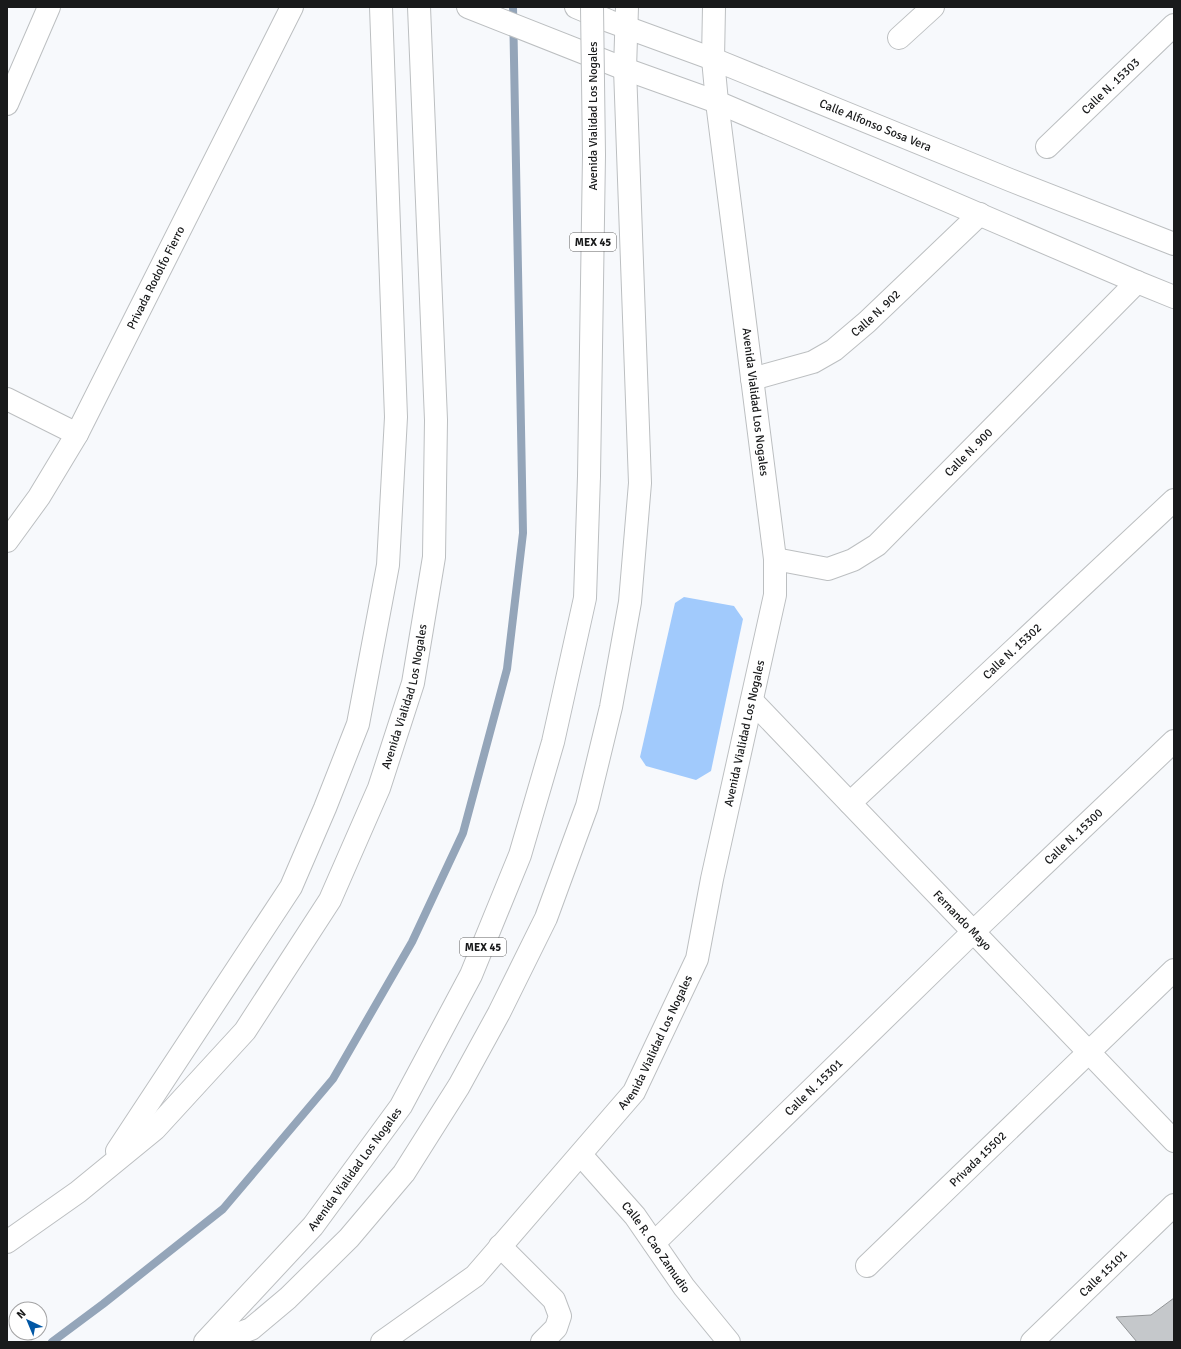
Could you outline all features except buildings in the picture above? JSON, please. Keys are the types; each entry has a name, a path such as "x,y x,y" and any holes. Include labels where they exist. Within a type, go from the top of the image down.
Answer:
{"main road":[{"path":"7,104 48,7"},
{"name":"Privada Rodolfo Fierro","path":"7,542 38,497 77,434 292,7"},
{"path":"104,1171 168,1076 291,887 325,808 358,724 388,565 396,417 381,7"},
{"name":"Avenida Vialidad Los Nogales","path":"7,1242 78,1192 155,1129 246,1031 330,900 380,788 413,682 434,557 436,420 419,7"},
{"path":"468,7 616,66 717,102 1137,282 1174,296"},
{"name":"Calle Alfonso Sosa Vera","path":"576,7 621,19 713,59 1010,180 1174,244"},
{"name":"Avenida Vialidad Los Nogales","path":"204,1342 313,1226 401,1106 471,975 520,855 554,742 585,598 589,476 594,155 592,7"},
{"name":"Avenida Vialidad Los Nogales","path":"382,1342 475,1276 634,1092 697,959 712,879 775,595 775,559 717,102 713,59 714,7"},
{"path":"899,38 933,7"},
{"path":"216,1342 251,1329 288,1298 349,1238 404,1173 459,1086 506,999 546,918 587,806 611,707 630,602 640,483 616,66 621,19"},
{"name":"Calle N. 15303","path":"1047,147 1174,25"},
{"name":"Calle N. 902","path":"752,379 813,362 834,350 866,322 980,214"},
{"name":"Calle N. 900","path":"775,559 828,569 853,560 877,545 1137,282"},
{"path":"7,399 77,434"},
{"name":"Calle N. 15302","path":"850,803 1174,500"},
{"name":"Fernando Mayo","path":"752,701 1174,1141"},
{"name":"Calle N. 15300","path":"974,932 1174,741"},
{"name":"Calle N. 15301","path":"654,1243 974,932"},
{"name":"Privada 15502","path":"867,1266 1174,970"},
{"name":"Calle R. Cao Zamudio","path":"581,1155 635,1216 684,1287 729,1342"},
{"name":"Calle 15101","path":"1032,1342 1174,1205"},
{"path":"500,1246 554,1300 560,1316 556,1328 542,1342"}],"shaded area":[{"path":"684,597 734,606 743,619 711,771 696,780 646,766 640,757 675,603"}],"waterway":[{"path":"52,1342 103,1304 223,1209 333,1079 412,942 463,833 507,669 523,533 513,7"}]}
